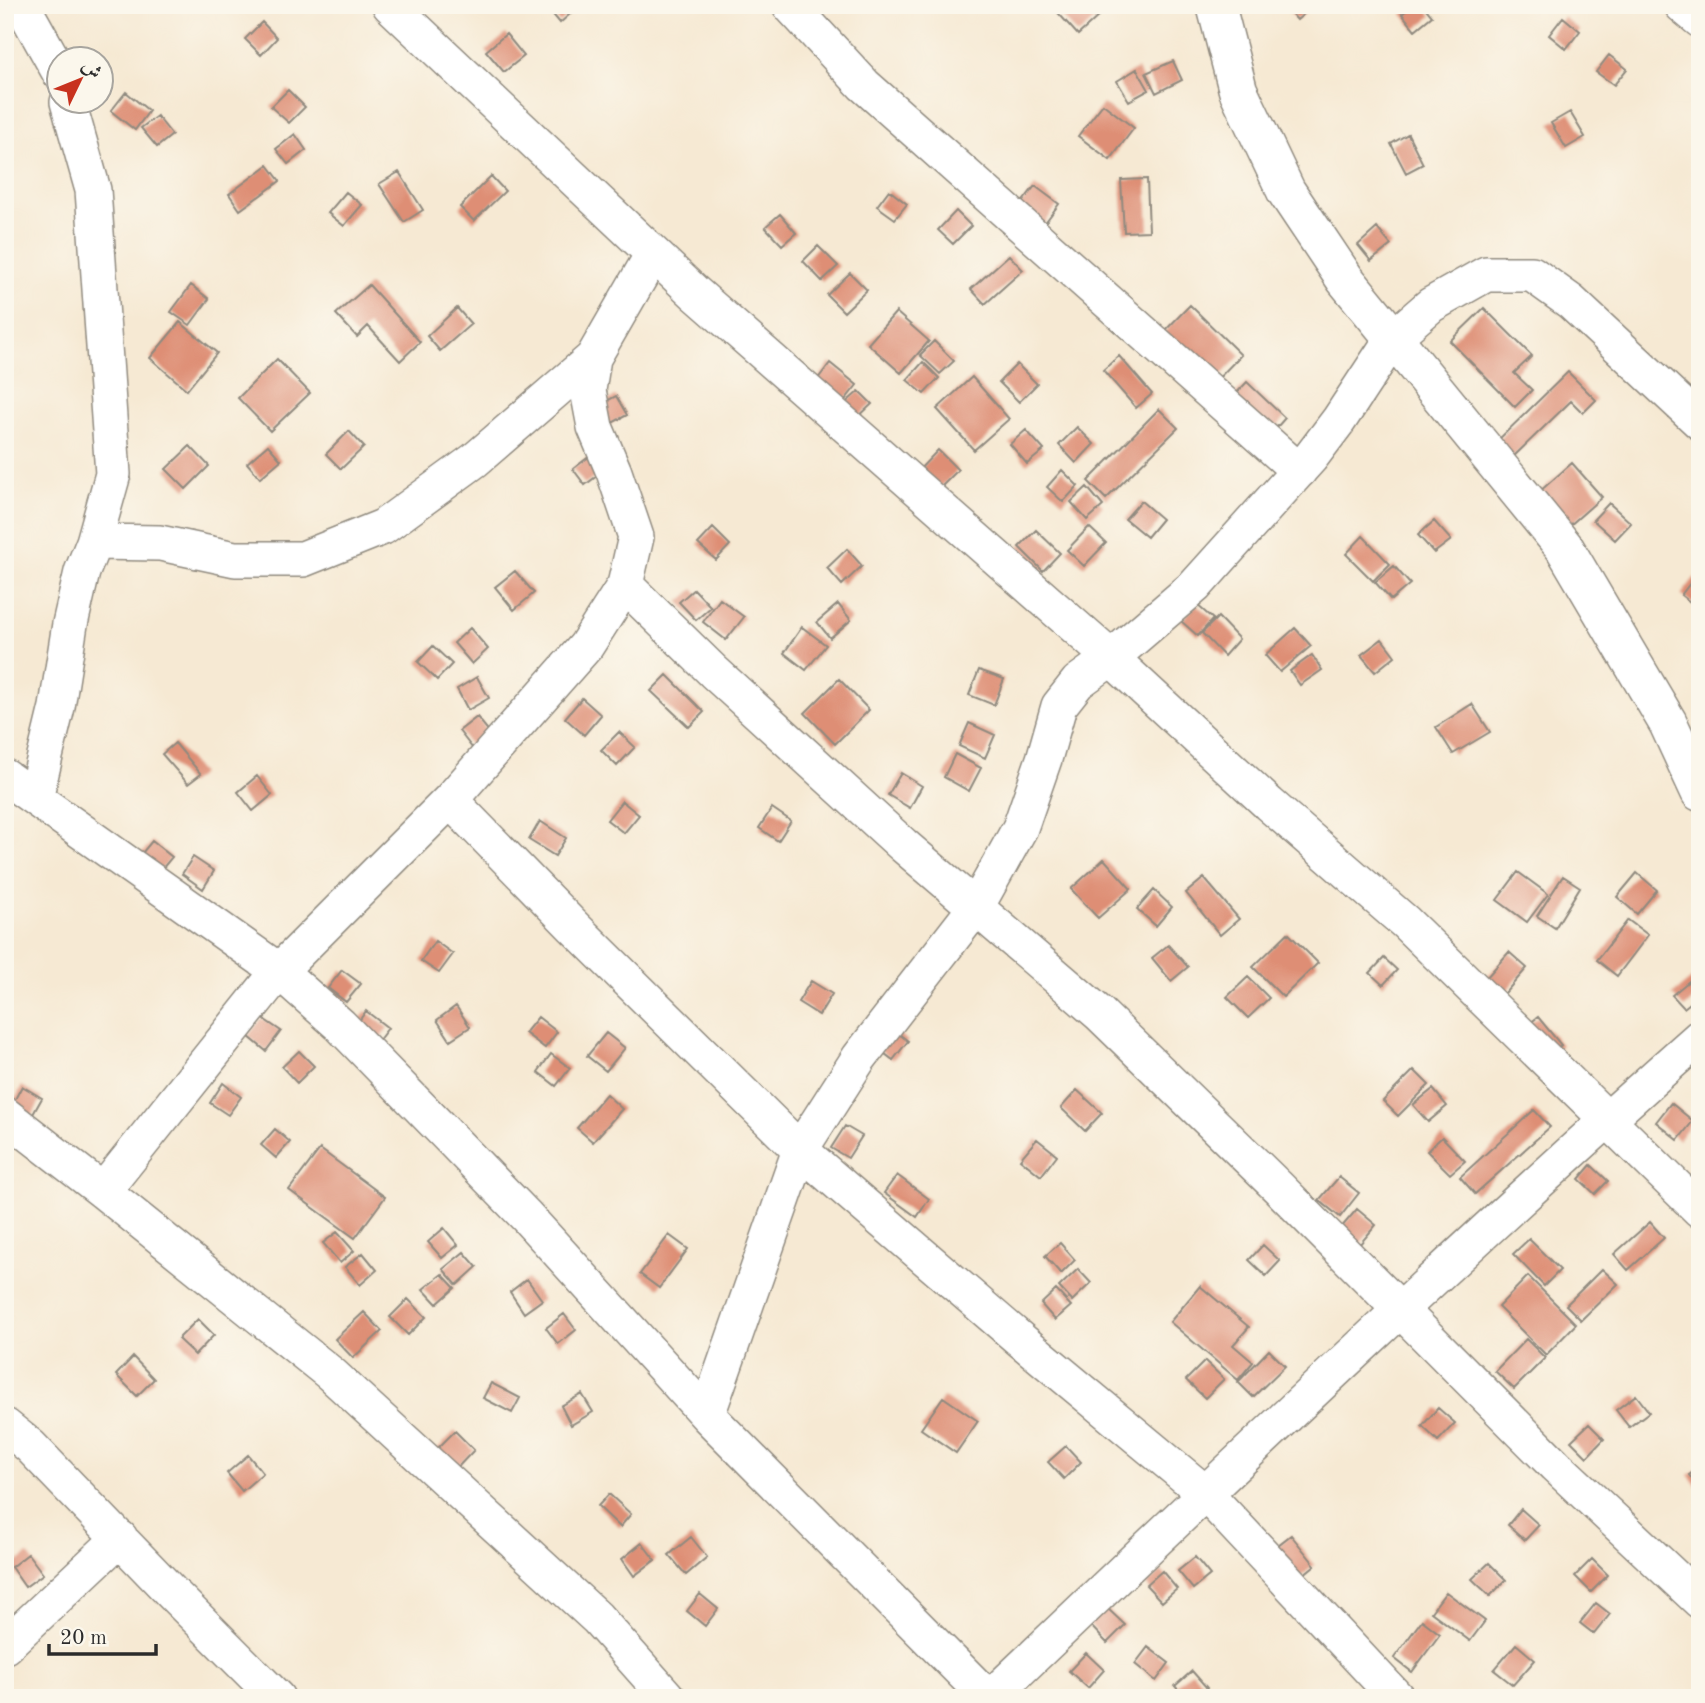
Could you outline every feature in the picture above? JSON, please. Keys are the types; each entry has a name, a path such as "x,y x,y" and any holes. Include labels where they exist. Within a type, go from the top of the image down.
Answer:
{"street":[{"path":"22,5 46,49"},
{"path":"390,5 695,293 1111,658 1269,804 1405,922 1700,1210"},
{"path":"790,5 864,85 1298,471"},
{"path":"1216,5 1238,90 1286,191 1345,279 1564,547 1668,723 1700,792"},
{"path":"1682,5 1700,20"},
{"path":"34,798 57,707 82,572 94,542 113,474 93,190 72,116"},
{"path":"94,542 160,543 235,559 303,559 383,527 475,460 593,358 653,254"},
{"path":"707,1415 800,1150 859,1058 975,907 1020,828 1059,706 1078,682 1111,658 1195,586 1298,471 1339,420 1393,338 1431,304 1486,274 1532,274 1571,302 1700,422"},
{"path":"103,1191 279,971 450,800 586,646 625,585 636,537 595,427 588,390 593,358"},
{"path":"625,585 713,672 893,836 1100,1014 1278,1187 1555,1465 1700,1601"},
{"path":"5,777 279,971 340,1025 526,1216 707,1415 989,1698 1399,1310 1700,1037"},
{"path":"450,800 800,1150 1022,1341 1205,1493 1397,1698"},
{"path":"5,1115 331,1374 597,1618 668,1698"},
{"path":"5,1426 30,1446 278,1698"},
{"path":"5,1646 120,1538"}],"building":[{"path":"545,5 580,5 560,23"},
{"path":"1051,5 1090,5 1100,15 1078,35"},
{"path":"1284,5 1314,5 1297,20"},
{"path":"1413,5 1423,5 1432,16 1415,30 1402,14"},
{"path":"1563,17 1580,31 1566,49 1549,35"},
{"path":"262,22 277,38 261,55 245,39"},
{"path":"506,34 524,56 504,72 486,51"},
{"path":"1609,55 1627,69 1614,85 1596,72"},
{"path":"1173,61 1182,80 1156,93 1146,73"},
{"path":"1137,69 1149,90 1129,101 1117,81"},
{"path":"288,90 305,107 289,123 271,107"},
{"path":"126,92 149,111 135,130 116,115 116,105"},
{"path":"1103,104 1134,128 1110,160 1078,136"},
{"path":"1570,112 1585,137 1566,148 1551,123"},
{"path":"157,116 172,135 157,147 141,128"},
{"path":"295,134 306,150 288,164 276,149"},
{"path":"1408,134 1423,164 1406,173 1391,144"},
{"path":"268,165 280,181 240,210 229,194"},
{"path":"399,172 423,210 404,222 379,184"},
{"path":"491,176 505,191 474,221 460,207"},
{"path":"1147,179 1149,231 1124,232 1121,180"},
{"path":"1035,186 1059,204 1041,228 1017,209"},
{"path":"889,190 907,204 895,219 877,206"},
{"path":"346,192 362,205 344,226 328,213"},
{"path":"956,211 971,226 953,244 938,230"},
{"path":"780,214 796,233 782,245 765,227"},
{"path":"1377,228 1391,245 1371,261 1358,245"},
{"path":"818,246 838,266 822,281 803,261"},
{"path":"1009,255 1023,270 985,304 971,289"},
{"path":"850,273 867,290 844,312 827,295"},
{"path":"191,285 209,299 190,325 171,312"},
{"path":"369,285 420,342 400,361 368,326 357,337 336,314"},
{"path":"1190,305 1241,355 1211,386 1160,336"},
{"path":"457,308 471,324 440,351 427,336"},
{"path":"1484,308 1532,356 1514,373 1532,390 1515,407 1450,341"},
{"path":"896,312 929,341 901,373 868,344"},
{"path":"180,322 217,353 187,390 150,358"},
{"path":"934,341 954,361 940,374 920,355"},
{"path":"1119,356 1152,394 1136,408 1103,370"},
{"path":"277,359 310,393 270,431 238,398"},
{"path":"923,362 939,378 924,394 907,380"},
{"path":"830,363 857,385 841,405 814,384"},
{"path":"1017,364 1037,384 1019,402 999,382"},
{"path":"1568,372 1596,400 1583,413 1571,401 1512,458 1496,442"},
{"path":"972,377 1009,419 974,450 937,409"},
{"path":"1247,382 1285,418 1270,435 1231,399"},
{"path":"859,391 872,404 855,420 842,406"},
{"path":"616,396 627,415 605,427 595,407"},
{"path":"1159,409 1178,428 1106,499 1088,481"},
{"path":"1077,427 1094,444 1076,463 1059,445"},
{"path":"1026,430 1044,450 1027,464 1010,444"},
{"path":"349,431 364,447 341,469 326,454"},
{"path":"268,445 281,460 260,478 247,463"},
{"path":"190,446 209,466 186,489 166,469"},
{"path":"938,450 958,470 936,492 917,472"},
{"path":"594,453 606,469 585,485 573,469"},
{"path":"1572,463 1602,497 1569,526 1539,492"},
{"path":"1062,470 1078,486 1063,502 1047,487"},
{"path":"1087,487 1103,506 1087,520 1071,502"},
{"path":"1141,501 1162,519 1147,537 1125,519"},
{"path":"1609,503 1631,523 1615,540 1593,520"},
{"path":"1434,521 1451,540 1434,553 1418,535"},
{"path":"1089,527 1106,543 1084,566 1067,550"},
{"path":"713,528 730,545 716,560 698,544"},
{"path":"1036,530 1060,553 1043,571 1019,547"},
{"path":"1363,536 1390,564 1373,581 1346,554"},
{"path":"847,549 862,566 842,585 827,568"},
{"path":"1394,566 1410,584 1391,600 1375,582"},
{"path":"515,571 534,593 514,610 495,587"},
{"path":"1695,577 1700,581 1698,608 1681,595"},
{"path":"694,589 711,607 696,620 679,602"},
{"path":"720,599 744,617 726,640 703,622"},
{"path":"838,604 851,620 830,638 817,622"},
{"path":"1196,604 1213,619 1198,636 1181,621"},
{"path":"1218,617 1239,639 1224,656 1202,633"},
{"path":"802,627 826,645 806,670 784,653"},
{"path":"470,628 488,649 472,664 454,643"},
{"path":"1295,628 1311,646 1280,672 1265,655"},
{"path":"1382,639 1395,656 1375,672 1361,655"},
{"path":"433,646 452,664 437,680 418,662"},
{"path":"1312,655 1322,670 1300,685 1290,671"},
{"path":"979,670 1004,679 994,705 969,695"},
{"path":"667,675 704,712 689,727 651,691"},
{"path":"477,677 489,698 468,710 457,689"},
{"path":"839,679 869,710 835,744 805,713"},
{"path":"582,698 601,715 584,735 565,718"},
{"path":"1472,704 1490,732 1453,754 1436,727"},
{"path":"477,717 491,734 473,749 459,731"},
{"path":"969,723 995,735 985,758 959,746"},
{"path":"619,732 635,747 617,766 601,750"},
{"path":"175,743 201,774 188,784 162,754"},
{"path":"955,754 981,768 969,791 944,777"},
{"path":"901,773 922,786 910,808 888,795"},
{"path":"257,776 272,795 253,811 238,792"},
{"path":"622,801 639,815 624,833 607,820"},
{"path":"772,808 791,821 778,841 759,828"},
{"path":"540,821 566,838 555,856 529,840"},
{"path":"152,841 172,857 157,875 137,859"},
{"path":"193,857 214,871 203,889 182,874"},
{"path":"1104,859 1131,889 1098,918 1071,889"},
{"path":"1518,872 1548,894 1527,922 1497,900"},
{"path":"1637,873 1657,890 1637,914 1617,897"},
{"path":"1563,876 1580,887 1555,928 1537,916"},
{"path":"1204,878 1239,919 1220,935 1186,893"},
{"path":"1154,890 1172,907 1156,926 1137,909"},
{"path":"1628,920 1648,935 1617,976 1597,960"},
{"path":"1288,933 1318,963 1283,997 1253,967"},
{"path":"435,941 453,954 439,973 421,961"},
{"path":"1168,945 1188,967 1171,981 1152,958"},
{"path":"1509,952 1527,968 1497,1002 1479,986"},
{"path":"1384,958 1397,970 1383,985 1370,973"},
{"path":"342,970 361,984 346,1002 328,988"},
{"path":"1700,972 1700,995 1684,1008 1672,995"},
{"path":"1248,977 1269,998 1248,1018 1227,997"},
{"path":"811,981 832,994 819,1015 798,1002"},
{"path":"456,1006 470,1027 450,1040 437,1020"},
{"path":"366,1011 388,1028 375,1045 354,1028"},
{"path":"538,1017 557,1032 545,1048 525,1033"},
{"path":"1538,1017 1561,1045 1544,1058 1521,1030"},
{"path":"262,1018 281,1031 266,1051 248,1036"},
{"path":"891,1028 908,1041 893,1060 876,1047"},
{"path":"606,1033 625,1048 606,1071 587,1056"},
{"path":"299,1051 314,1066 297,1083 282,1067"},
{"path":"551,1054 570,1068 556,1086 538,1072"},
{"path":"1414,1070 1429,1085 1398,1116 1383,1101"},
{"path":"223,1083 241,1097 228,1115 210,1103"},
{"path":"22,1086 42,1098 32,1116 12,1105"},
{"path":"1433,1089 1447,1106 1428,1122 1413,1105"},
{"path":"1077,1090 1102,1113 1085,1131 1061,1108"},
{"path":"606,1094 622,1109 593,1142 577,1128"},
{"path":"1671,1103 1693,1121 1678,1140 1656,1122"},
{"path":"1534,1110 1550,1127 1475,1194 1460,1177"},
{"path":"845,1126 862,1136 848,1158 831,1148"},
{"path":"275,1129 290,1142 276,1158 261,1145"},
{"path":"1442,1137 1465,1161 1450,1174 1427,1151"},
{"path":"1037,1139 1057,1155 1041,1176 1020,1159"},
{"path":"320,1149 385,1197 355,1238 289,1190"},
{"path":"1591,1165 1608,1181 1595,1194 1579,1179"},
{"path":"897,1175 929,1199 917,1217 884,1193"},
{"path":"1339,1177 1359,1193 1340,1217 1319,1200"},
{"path":"1357,1209 1376,1225 1360,1244 1340,1229"},
{"path":"1650,1222 1664,1238 1628,1270 1614,1254"},
{"path":"444,1228 458,1245 442,1258 428,1242"},
{"path":"337,1232 354,1251 340,1263 323,1243"},
{"path":"669,1235 688,1249 659,1288 640,1274"},
{"path":"1529,1239 1560,1270 1544,1286 1513,1254"},
{"path":"1060,1243 1075,1260 1061,1274 1045,1256"},
{"path":"1263,1245 1280,1261 1266,1276 1249,1260"},
{"path":"464,1252 477,1267 457,1285 443,1269"},
{"path":"363,1253 377,1270 360,1285 345,1267"},
{"path":"1078,1269 1091,1283 1072,1301 1059,1287"},
{"path":"1602,1269 1618,1284 1581,1320 1566,1305"},
{"path":"442,1274 455,1288 437,1304 423,1289"},
{"path":"1528,1276 1576,1324 1546,1355 1498,1307"},
{"path":"527,1279 542,1300 524,1313 510,1292"},
{"path":"1200,1286 1249,1327 1233,1345 1253,1362 1238,1380 1170,1322"},
{"path":"1056,1290 1071,1306 1055,1320 1041,1304"},
{"path":"408,1299 426,1317 408,1335 390,1317"},
{"path":"364,1312 382,1331 353,1358 335,1339"},
{"path":"564,1314 576,1330 558,1344 546,1328"},
{"path":"198,1319 214,1335 195,1355 178,1339"},
{"path":"1526,1339 1545,1358 1514,1389 1495,1371"},
{"path":"1269,1350 1285,1366 1253,1397 1238,1382"},
{"path":"133,1357 154,1379 137,1396 116,1375"},
{"path":"1205,1361 1224,1379 1205,1398 1186,1380"},
{"path":"491,1383 520,1398 512,1413 483,1398"},
{"path":"582,1394 593,1412 571,1425 561,1406"},
{"path":"1636,1395 1649,1412 1629,1427 1616,1410"},
{"path":"943,1397 978,1421 956,1453 921,1429"},
{"path":"1438,1408 1455,1423 1438,1441 1422,1426"},
{"path":"1589,1424 1604,1439 1587,1457 1571,1441"},
{"path":"455,1431 474,1450 455,1470 435,1451"},
{"path":"1066,1446 1081,1462 1064,1479 1048,1462"},
{"path":"248,1455 263,1473 242,1491 227,1473"},
{"path":"1700,1467 1700,1490 1689,1475"},
{"path":"609,1494 631,1514 620,1527 598,1506"},
{"path":"1521,1509 1539,1525 1525,1540 1508,1525"},
{"path":"1291,1535 1315,1565 1298,1579 1273,1549"},
{"path":"691,1537 707,1557 686,1575 669,1555"},
{"path":"642,1543 655,1560 634,1576 622,1559"},
{"path":"28,1554 43,1574 25,1587 11,1567"},
{"path":"1195,1557 1210,1575 1193,1589 1178,1571"},
{"path":"1592,1559 1608,1575 1591,1592 1575,1576"},
{"path":"1489,1563 1506,1580 1490,1596 1472,1579"},
{"path":"1162,1571 1177,1589 1162,1602 1146,1585"},
{"path":"1446,1592 1485,1621 1470,1641 1431,1612"},
{"path":"700,1594 718,1609 705,1626 687,1611"},
{"path":"1596,1603 1610,1614 1594,1634 1580,1623"},
{"path":"1105,1606 1125,1625 1107,1643 1088,1623"},
{"path":"1422,1620 1440,1634 1412,1672 1394,1658"},
{"path":"1516,1644 1535,1660 1513,1685 1494,1670"},
{"path":"1148,1647 1169,1663 1156,1681 1135,1664"},
{"path":"1086,1653 1104,1670 1088,1688 1069,1671"},
{"path":"1192,1671 1207,1688 1196,1698 1185,1698 1175,1686"}]}
